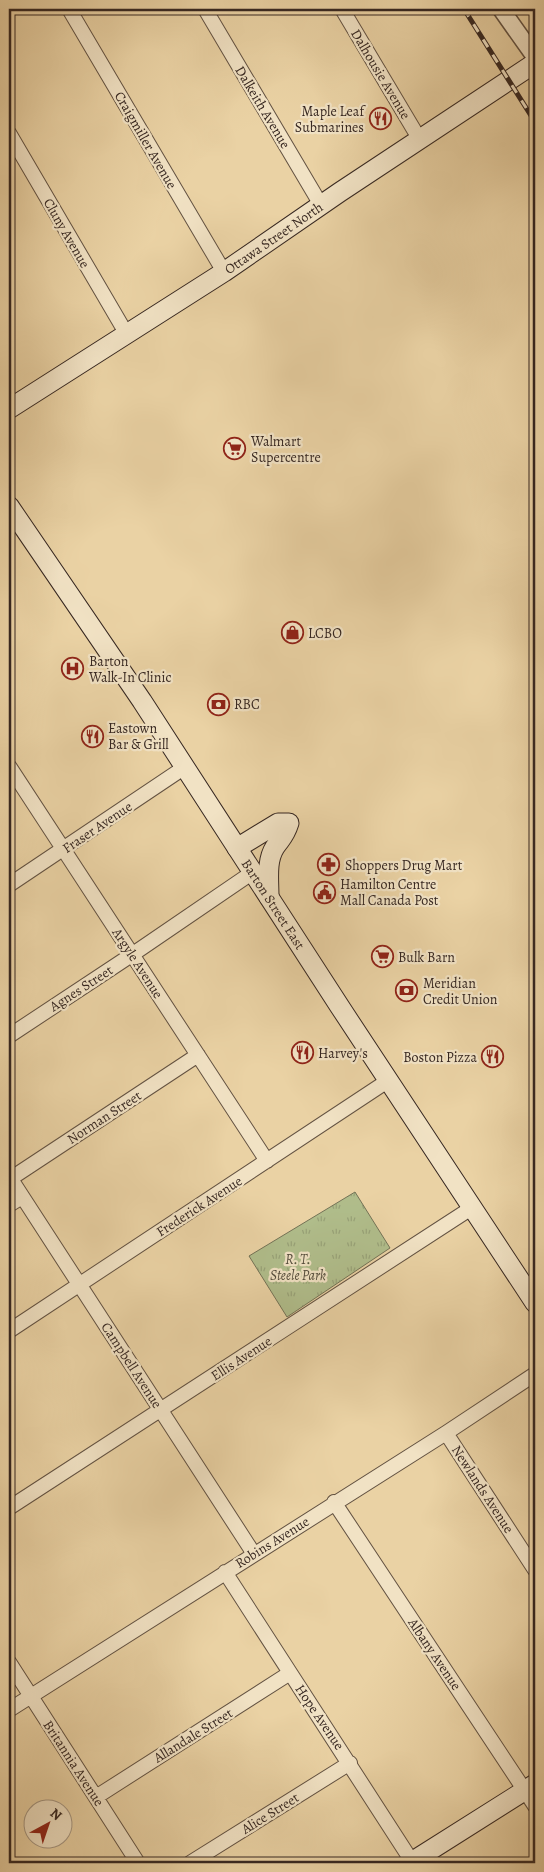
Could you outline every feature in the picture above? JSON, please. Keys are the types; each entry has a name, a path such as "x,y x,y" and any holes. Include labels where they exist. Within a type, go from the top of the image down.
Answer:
{"main road":[{"name":"Ottawa Street North","path":"9,409 224,272 321,205 535,63"},
{"name":"Barton Street East","path":"9,506 122,671 535,1302"},
{"path":"237,848 278,823 289,823 286,834 274,848 269,864 269,897"},
{"path":"412,1863 532,1794"}],"street":[{"name":"Craigmiller Avenue","path":"69,9 224,272"},
{"name":"Dalkeith Avenue","path":"205,9 321,205"},
{"name":"Dalhousie Avenue","path":"342,9 420,140"},
{"path":"500,9 535,57"},
{"name":"Cluny Avenue","path":"9,133 126,333"},
{"name":"Argyle Avenue","path":"9,766 267,1161"},
{"name":"Fraser Avenue","path":"9,885 185,767"},
{"name":"Agnes Street","path":"9,1036 252,872"},
{"name":"Norman Street","path":"9,1177 198,1055"},
{"name":"Frederick Avenue","path":"9,1331 389,1080"},
{"name":"Campbell Avenue","path":"9,1177 254,1554"},
{"path":"9,1205 22,1197"},
{"name":"Ellis Avenue","path":"9,1508 473,1207"},
{"name":"Robins Avenue","path":"9,1710 334,1502 446,1433 535,1374"},
{"name":"Newlands Avenue","path":"446,1433 535,1570"},
{"name":"Albany Avenue","path":"334,1502 532,1794"},
{"name":"Hope Avenue","path":"225,1572 350,1763 412,1863"},
{"name":"Britannia Avenue","path":"9,1662 138,1863"},
{"name":"Allandale Street","path":"96,1797 290,1673"},
{"name":"Alice Street","path":"190,1863 350,1763"}],"green space":[{"name":"R. T. Steele Park","path":"355,1192 390,1248 287,1317 249,1256"}],"railway":[{"path":"464,9 535,122"}],"place":[{"name":"Maple Leaf Submarines","path":"380,119"},
{"name":"Walmart Supercentre","path":"235,449"},
{"name":"LCBO","path":"292,633"},
{"name":"Barton Walk-In Clinic","path":"73,669"},
{"name":"RBC","path":"218,704"},
{"name":"Eastown Bar & Grill","path":"92,736"},
{"name":"Shoppers Drug Mart","path":"329,865"},
{"name":"Hamilton Centre Mall Canada Post","path":"324,892"},
{"name":"Bulk Barn","path":"382,957"},
{"name":"Meridian Credit Union","path":"407,991"},
{"name":"Harvey's","path":"302,1053"},
{"name":"Boston Pizza","path":"493,1057"}]}
